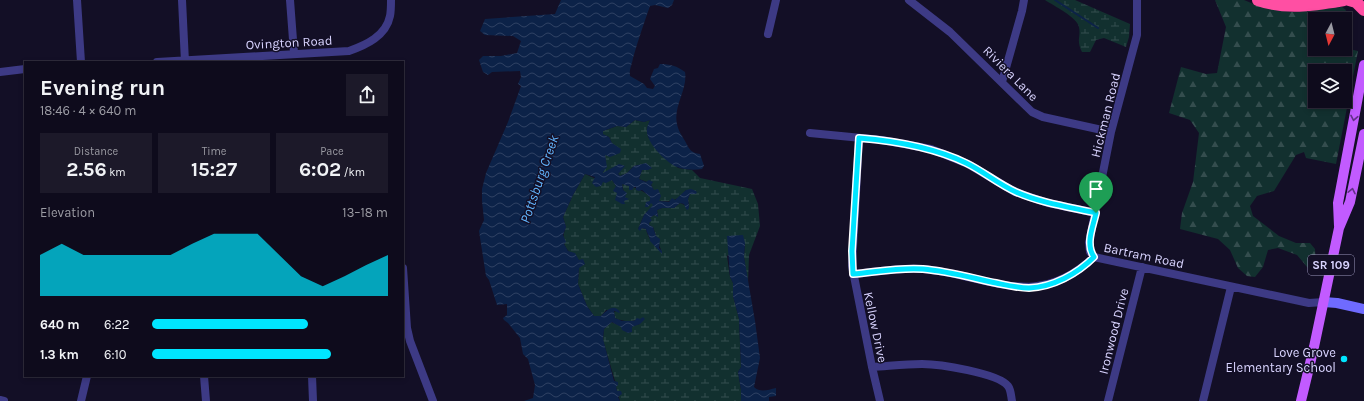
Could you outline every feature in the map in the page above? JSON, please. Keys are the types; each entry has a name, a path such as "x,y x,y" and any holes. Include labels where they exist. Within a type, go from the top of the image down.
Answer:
{"highway":[{"path":"1258,0 1268,4 1296,7 1344,0"},
{"path":"1349,0 1356,2 1364,10"}],"main road":[{"name":"SR 109","path":"1339,228 1338,203 1364,65"},
{"name":"SR 109","path":"1301,401 1324,302 1339,228 1350,202 1364,138"}],"street":[{"path":"77,0 81,61"},
{"path":"182,0 185,61"},
{"path":"290,0 294,54"},
{"name":"Ovington Road","path":"185,61 349,51 365,46 376,38 390,17 391,0"},
{"path":"768,34 776,0"},
{"name":"Riviera Lane","path":"909,0 950,32 1032,112 1043,117 1111,132"},
{"path":"1002,82 1024,0"},
{"name":"Hickman Road","path":"1094,257 1090,252 1089,243 1111,132 1137,35 1137,0"},
{"path":"0,72 24,69"},
{"path":"810,133 882,140 931,149 968,164 1015,192 1048,203 1096,213"},
{"path":"1350,137 1364,138"},
{"name":"Kellow Drive","path":"859,138 852,251 853,274 880,401"},
{"name":"Bartram Road","path":"853,274 908,268 924,269 1013,287 1029,288 1045,286 1059,281 1085,266 1094,257 1309,303 1337,303 1364,309"},
{"name":"Ironwood Drive","path":"1108,401 1142,267"},
{"path":"404,283 407,328 410,341 433,401"},
{"path":"1202,401 1231,287"},
{"path":"872,367 920,364 937,365 990,376 1002,381 1008,387 1011,393 1012,401"},
{"path":"81,401 87,377"},
{"path":"204,377 206,401"},
{"path":"312,377 313,401"},
{"path":"0,400 4,401"}],"green space":[{"path":"1045,0 1075,0 1130,24 1129,37 1126,47 1104,38 1096,40 1090,52 1082,52 1079,44 1079,27 1077,23 1070,16"},
{"path":"1215,0 1244,0 1275,10 1294,12 1342,7 1346,10 1345,12 1308,12 1308,56 1352,56 1352,50 1358,51 1352,82 1352,64 1308,64 1308,108 1347,108 1336,164 1306,158 1304,152 1296,155 1274,191 1257,196 1250,206 1253,216 1279,236 1296,243 1310,243 1315,249 1316,265 1308,268 1297,255 1278,248 1268,250 1263,267 1255,277 1247,276 1238,268 1230,250 1218,239 1180,229 1182,213 1193,182 1199,133 1190,120 1169,113 1181,67 1206,74 1217,73 1226,27"},
{"path":"635,120 644,122 650,120 647,129 648,137 678,168 692,170 700,178 752,189 758,204 760,226 749,255 748,283 744,257 745,243 727,256 730,277 733,283 733,296 739,319 741,367 738,372 741,401 620,401 616,387 618,383 615,381 603,340 604,329 611,322 619,325 632,326 640,324 640,319 628,321 615,318 614,312 619,310 606,310 601,316 594,316 587,306 578,284 579,267 585,264 567,249 563,239 566,227 563,217 585,174 603,182 612,180 616,186 617,193 624,201 625,197 622,184 634,187 647,194 650,197 651,203 654,205 644,215 638,229 646,229 652,242 662,253 653,227 649,225 650,218 654,215 658,216 657,210 662,208 674,208 680,203 689,207 688,199 690,194 695,194 686,190 677,199 658,201 651,184 653,182 647,182 639,179 642,170 645,170 644,164 634,166 627,173 620,176 618,174 621,169 603,174 606,164 605,155 612,143 609,137 602,134 603,131 617,126 626,127"}],"water":[{"name":"Pottsburg Creek","path":"561,0 674,0 672,5 668,8 655,5 650,6 633,58 630,76 644,84 647,88 653,89 655,86 650,79 654,69 658,68 660,64 667,64 679,68 685,72 684,85 676,117 677,124 680,133 692,152 700,154 704,166 702,169 683,169 675,166 664,158 653,146 647,134 647,128 650,120 644,122 635,120 626,127 617,126 603,131 603,134 609,137 612,143 621,149 620,153 610,157 605,155 607,167 603,173 619,164 625,166 618,174 620,176 627,173 634,166 646,163 652,168 642,170 639,179 646,182 649,180 653,182 651,185 654,190 658,189 661,196 659,201 669,202 672,198 675,200 686,190 691,189 697,193 690,194 688,199 688,210 684,204 680,203 674,208 662,208 657,210 658,217 654,215 650,218 652,220 649,225 653,227 656,236 660,239 659,248 662,251 662,254 650,241 646,229 642,228 640,231 638,229 644,215 653,205 651,203 648,207 645,207 646,202 650,201 650,197 642,190 636,190 636,187 629,190 629,186 622,184 623,190 627,193 625,197 629,199 624,201 625,204 622,204 615,200 617,193 613,191 616,186 612,180 606,183 603,182 601,186 596,187 592,183 595,177 585,174 563,217 566,227 563,235 566,242 564,244 568,251 575,253 579,260 583,259 585,264 579,268 578,284 587,306 594,316 601,316 610,308 615,308 620,312 614,311 615,318 622,321 634,321 637,318 640,319 643,317 645,319 640,324 632,327 632,332 628,333 612,322 604,329 603,339 614,381 618,382 616,387 617,391 621,391 622,394 618,397 620,401 524,401 533,398 535,385 528,359 523,354 520,338 503,318 507,315 507,304 497,305 489,280 486,276 479,231 484,220 482,189 486,173 508,122 521,86 518,84 521,77 520,71 492,72 488,75 483,72 479,60 483,56 501,56 517,53 521,41 513,36 485,35 480,31 485,19 555,14"},
{"path":"743,235 745,243 744,257 760,358 754,387 759,390 776,388 776,396 769,397 769,401 741,401 738,372 741,367 739,319 733,296 733,283 730,277 727,236"}],"waterway":[{"path":"1055,0 1098,28"}],"place":[{"name":"Love Grove Elementary School","path":"1344,359"}],"route":[{"path":"859,138 882,140 931,149 968,164 1015,192 1048,203 1096,213 1089,243 1090,252 1094,257 1085,266 1072,274 1045,286 1029,288 1013,287 942,272 908,268 853,274 852,251 859,138"}]}
